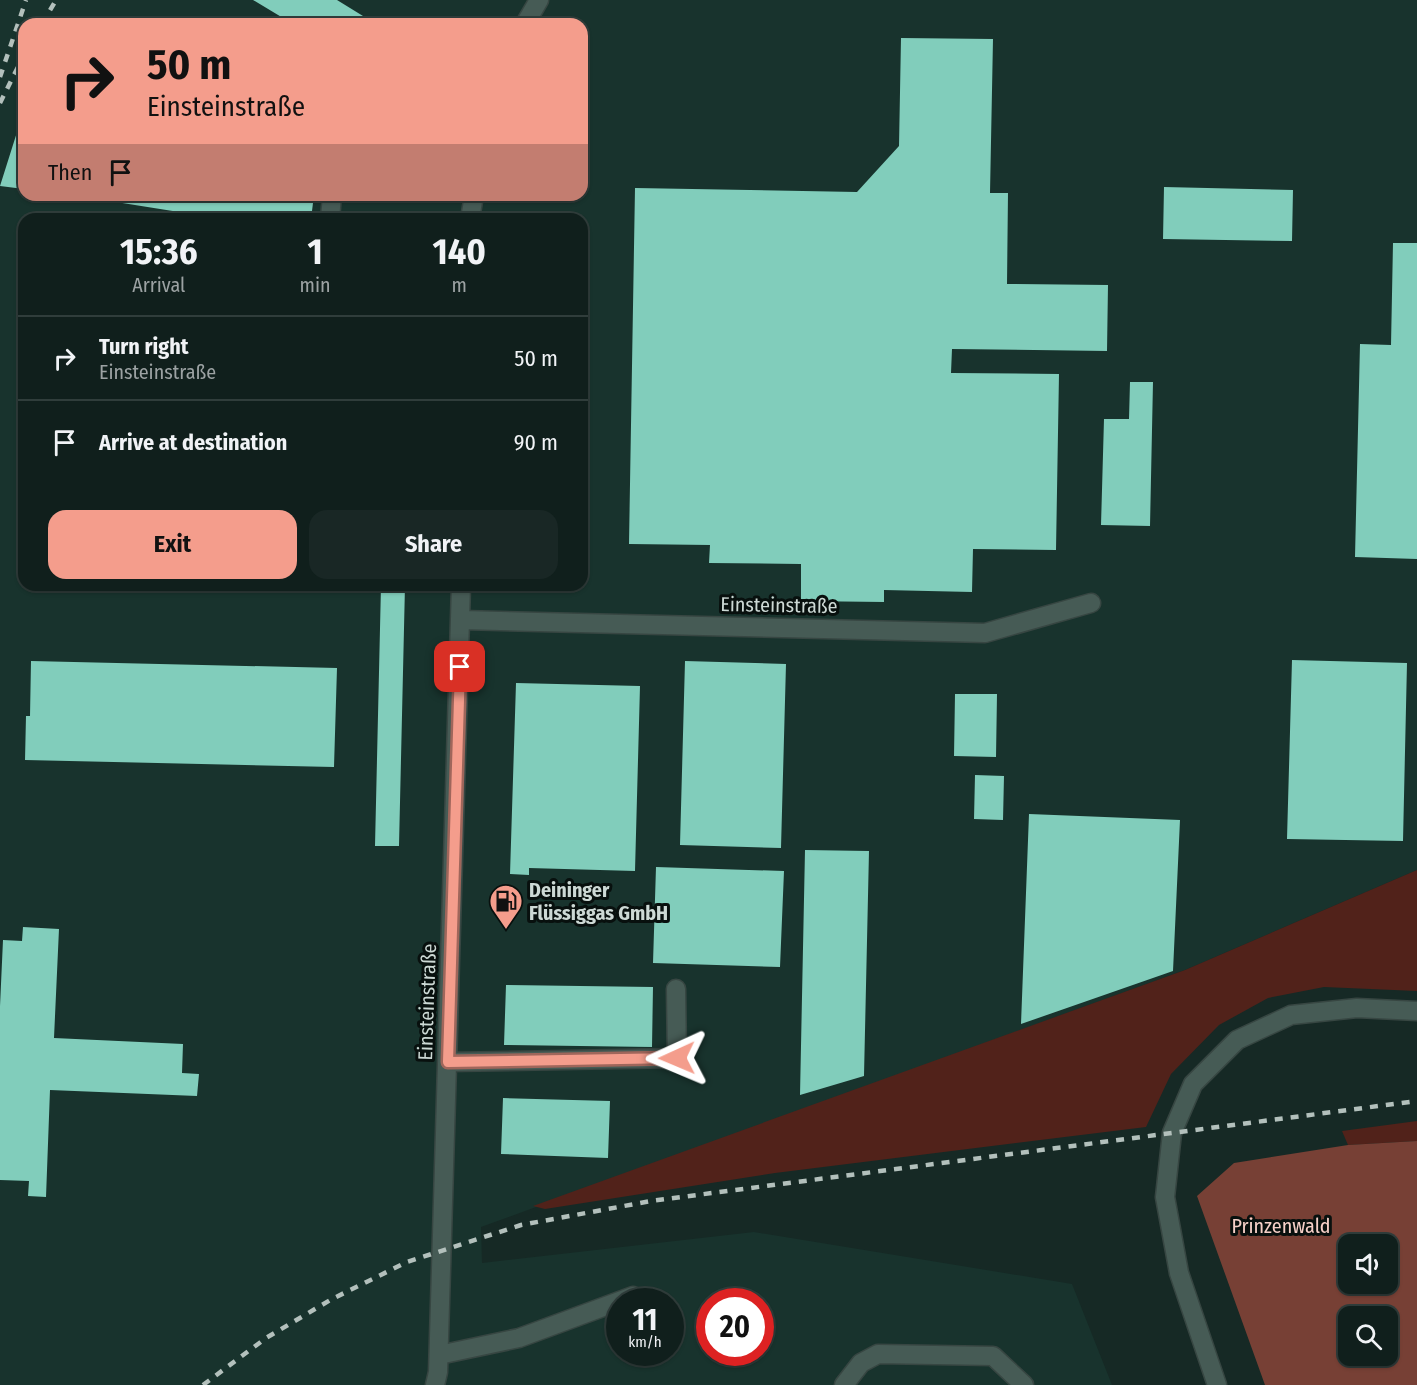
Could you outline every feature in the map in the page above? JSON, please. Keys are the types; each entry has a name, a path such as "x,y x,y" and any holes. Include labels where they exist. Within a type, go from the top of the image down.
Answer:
{"street":[{"path":"528,18 539,0"},
{"name":"Einsteinstraße","path":"435,1385 439,1355 461,591"},
{"name":"Einsteinstraße","path":"462,620 985,633 1091,603"},
{"path":"448,1062 677,1058 676,989"},
{"path":"1217,1385 1179,1273 1164,1197 1172,1133 1193,1084 1237,1041 1291,1015 1357,1008 1417,1011"},
{"path":"439,1355 519,1338 606,1306"},
{"path":"844,1385 861,1363 878,1354 993,1356 1024,1385"}],"shaded area":[{"path":"0,0 1417,0 1417,870 1185,970 481,1227 482,1263 754,1232 1072,1284 1112,1385 0,1385"},
{"path":"1417,870 1417,991 1324,987 1268,998 1219,1025 1171,1074 1146,1127 775,1173 545,1209 533,1206 1185,970"},
{"path":"1417,1121 1417,1141 1348,1145 1342,1131"}],"green space":[{"name":"Prinzenwald","path":"1417,1141 1417,1385 1265,1385 1197,1196 1234,1163 1348,1145"}],"building":[{"path":"253,0 337,0 366,18 283,18"},
{"path":"901,38 993,39 990,193 1008,193 1007,284 1108,285 1107,351 952,349 951,373 1059,374 1056,550 973,549 972,592 884,590 884,602 801,601 801,564 709,563 710,545 629,544 635,188 857,192 899,146"},
{"path":"18,129 18,188 0,186"},
{"path":"1164,187 1293,190 1292,241 1163,239"},
{"path":"110,201 313,201 312,213 185,213"},
{"path":"1393,243 1417,243 1417,559 1355,557 1360,344 1391,345"},
{"path":"1130,382 1153,382 1150,526 1101,525 1104,419 1129,419"},
{"path":"381,591 405,591 399,846 375,846"},
{"path":"1292,660 1407,663 1403,841 1287,839"},
{"path":"31,661 337,668 334,767 25,760 26,716 30,716"},
{"path":"685,661 786,664 781,848 680,845"},
{"path":"516,683 640,686 635,871 529,868 529,875 510,874"},
{"path":"955,694 997,694 996,757 954,756"},
{"path":"975,775 1004,776 1003,820 974,819"},
{"path":"1029,814 1180,820 1173,971 1021,1024"},
{"path":"805,850 869,851 864,1076 800,1095"},
{"path":"656,867 784,871 780,967 653,963"},
{"path":"23,927 59,929 54,1038 183,1044 182,1073 199,1074 197,1096 50,1090 46,1197 28,1196 29,1181 0,1180 0,1006 3,940 22,941"},
{"path":"506,985 653,987 652,1047 504,1045"},
{"path":"503,1098 610,1101 608,1158 501,1154"}],"railway":[{"path":"20,18 26,0"},
{"path":"46,18 56,0"},
{"path":"0,77 18,24"},
{"path":"0,103 18,67"},
{"path":"203,1385 266,1338 332,1299 407,1262 521,1225 651,1201 1417,1101"}],"place":[{"name":"Deininger Flüssiggas GmbH","path":"506,930"}],"route":[{"path":"460,667 448,1062 677,1058"}]}
